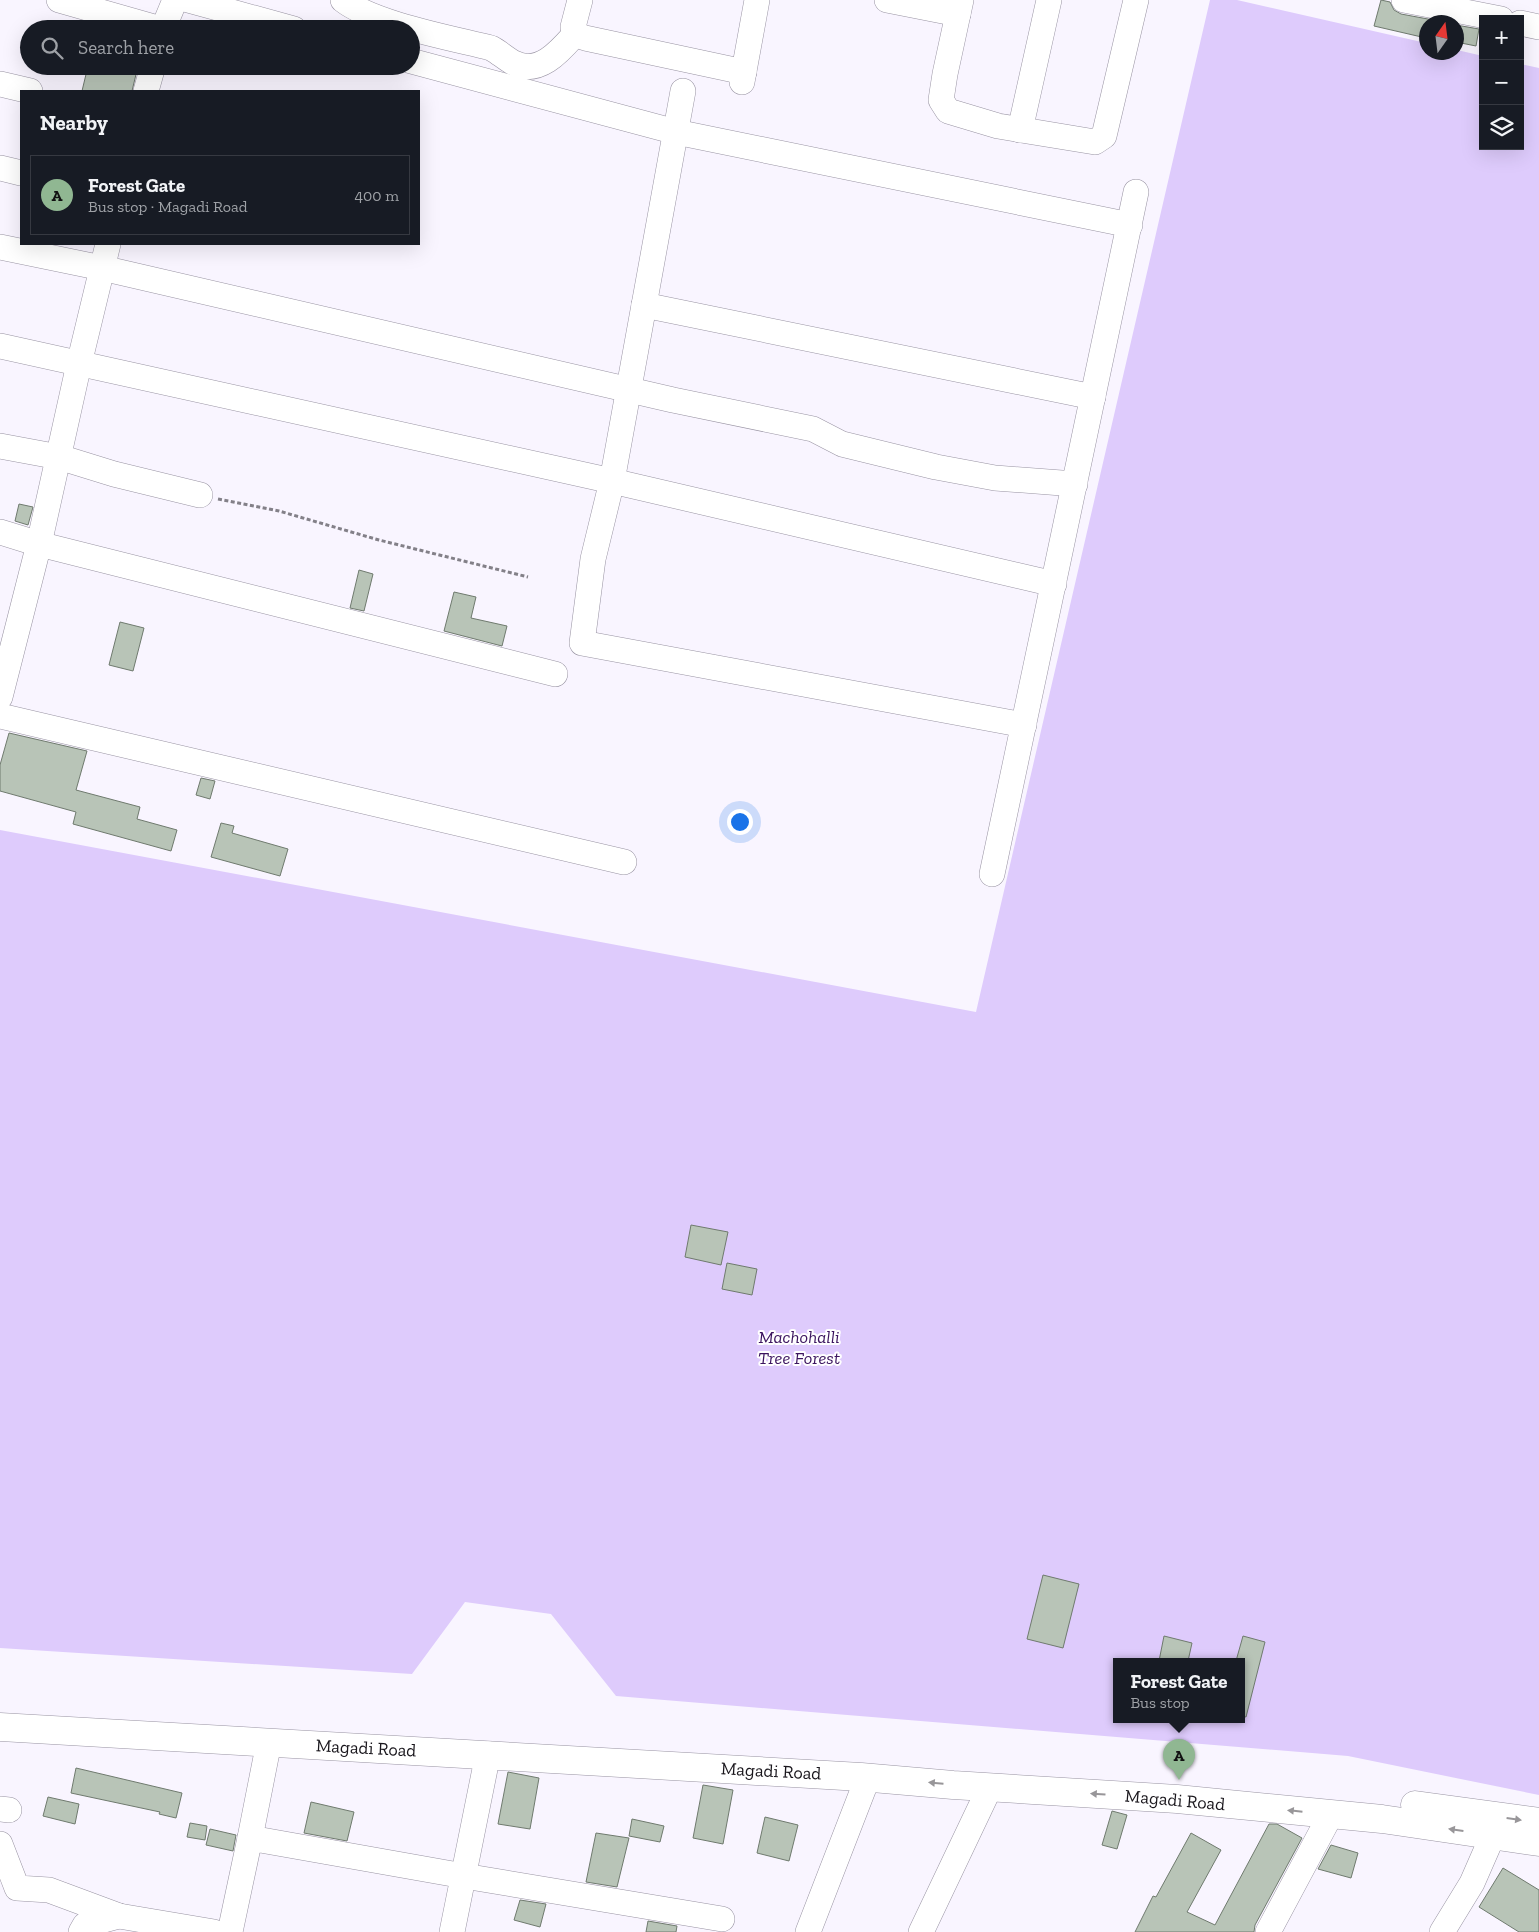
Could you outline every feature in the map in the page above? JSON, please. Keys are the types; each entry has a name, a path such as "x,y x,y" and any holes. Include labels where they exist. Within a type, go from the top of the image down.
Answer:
{"main road":[{"name":"Magadi Road","path":"0,1708 854,1757 955,1766 1179,1780 1385,1800 1539,1822"},
{"name":"Magadi Road","path":"0,1727 868,1777 1177,1799 1382,1819 1539,1842"}],"street":[{"path":"59,0 130,20"},
{"path":"166,20 175,0"},
{"path":"188,0 261,20"},
{"path":"343,0 351,7 386,20"},
{"path":"575,34 573,27 580,0"},
{"path":"575,34 743,77 757,0"},
{"path":"887,0 960,7 941,100 948,111 998,126 1094,142 1104,136 1136,0"},
{"path":"1020,130 1049,0"},
{"path":"1404,0 1481,15"},
{"path":"1524,24 1539,27"},
{"path":"420,30 491,48 502,53 514,63 528,67 544,63 560,52 575,34"},
{"path":"420,62 676,132 1130,225"},
{"path":"146,90 150,75"},
{"path":"0,84 26,90"},
{"path":"683,91 612,481 593,559 582,643 1024,725"},
{"path":"0,168 20,173"},
{"path":"992,874 1136,192"},
{"path":"0,696 11,612 40,544 79,364 108,245"},
{"path":"0,248 102,268 628,389 812,429 842,444 936,467 995,478 1075,484"},
{"path":"644,305 1093,397"},
{"path":"0,346 612,481 1054,584"},
{"path":"0,446 59,457 114,474 200,495"},
{"path":"0,532 40,544 555,674"},
{"path":"0,716 624,862"},
{"path":"230,1932 269,1742"},
{"path":"452,1932 488,1754"},
{"path":"808,1932 868,1777"},
{"path":"921,1932 990,1787"},
{"path":"1268,1932 1331,1814"},
{"path":"1442,1932 1472,1883 1493,1835"},
{"path":"250,1838 722,1919"},
{"path":"0,1844 17,1888 49,1890 119,1916 214,1932"},
{"path":"81,1932 85,1925 119,1916"}],"path":[{"path":"200,495 279,511 379,540 528,577"}],"green space":[{"name":"Machohalli Tree Forest","path":"1210,0 1237,0 1419,41 1419,60 1464,60 1464,52 1479,55 1479,150 1524,150 1524,65 1539,68 1539,1795 1348,1756 616,1696 551,1614 465,1602 412,1674 0,1648 0,830 976,1012"}],"building":[{"path":"1381,0 1390,2 1394,10 1401,14 1419,17 1419,36 1374,26"},
{"path":"1464,26 1479,29 1476,46 1464,44"},
{"path":"86,75 136,75 132,90 82,90"},
{"path":"19,504 33,507 28,525 15,521"},
{"path":"359,570 373,574 364,611 350,608"},
{"path":"454,592 476,597 471,618 507,626 502,646 444,631"},
{"path":"120,622 144,628 133,671 109,665"},
{"path":"9,733 87,751 76,790 140,807 137,819 177,830 171,851 73,824 76,812 0,791 0,765"},
{"path":"201,778 215,781 210,799 196,795"},
{"path":"221,823 234,826 232,833 288,849 280,876 211,857"},
{"path":"691,1225 728,1232 721,1265 685,1257"},
{"path":"727,1263 757,1269 752,1295 722,1289"},
{"path":"1043,1575 1079,1584 1063,1648 1027,1639"},
{"path":"1164,1636 1192,1643 1189,1658 1160,1658"},
{"path":"1243,1636 1265,1642 1246,1717 1245,1658 1237,1658"},
{"path":"76,1768 182,1793 176,1818 159,1814 160,1812 71,1793"},
{"path":"508,1772 539,1778 530,1829 498,1824"},
{"path":"703,1785 733,1790 723,1844 693,1838"},
{"path":"48,1797 79,1804 75,1824 43,1816"},
{"path":"311,1802 354,1812 347,1841 304,1833"},
{"path":"1112,1811 1127,1815 1117,1849 1102,1845"},
{"path":"765,1817 798,1825 789,1861 757,1853"},
{"path":"632,1819 664,1826 660,1842 629,1836"},
{"path":"190,1823 207,1826 205,1840 187,1837"},
{"path":"1269,1824 1277,1824 1302,1838 1255,1925 1254,1932 1135,1932 1153,1896 1156,1897 1191,1833 1221,1850 1187,1912 1215,1925"},
{"path":"210,1829 236,1835 233,1851 206,1845"},
{"path":"596,1833 629,1838 617,1887 586,1882"},
{"path":"1331,1845 1358,1853 1351,1878 1318,1869"},
{"path":"1503,1868 1539,1890 1539,1932 1519,1932 1479,1907"},
{"path":"520,1900 546,1904 540,1927 514,1920"},
{"path":"648,1921 677,1926 676,1932 646,1932"}],"place":[{"name":"Forest Gate","path":"1179,1780"}]}
